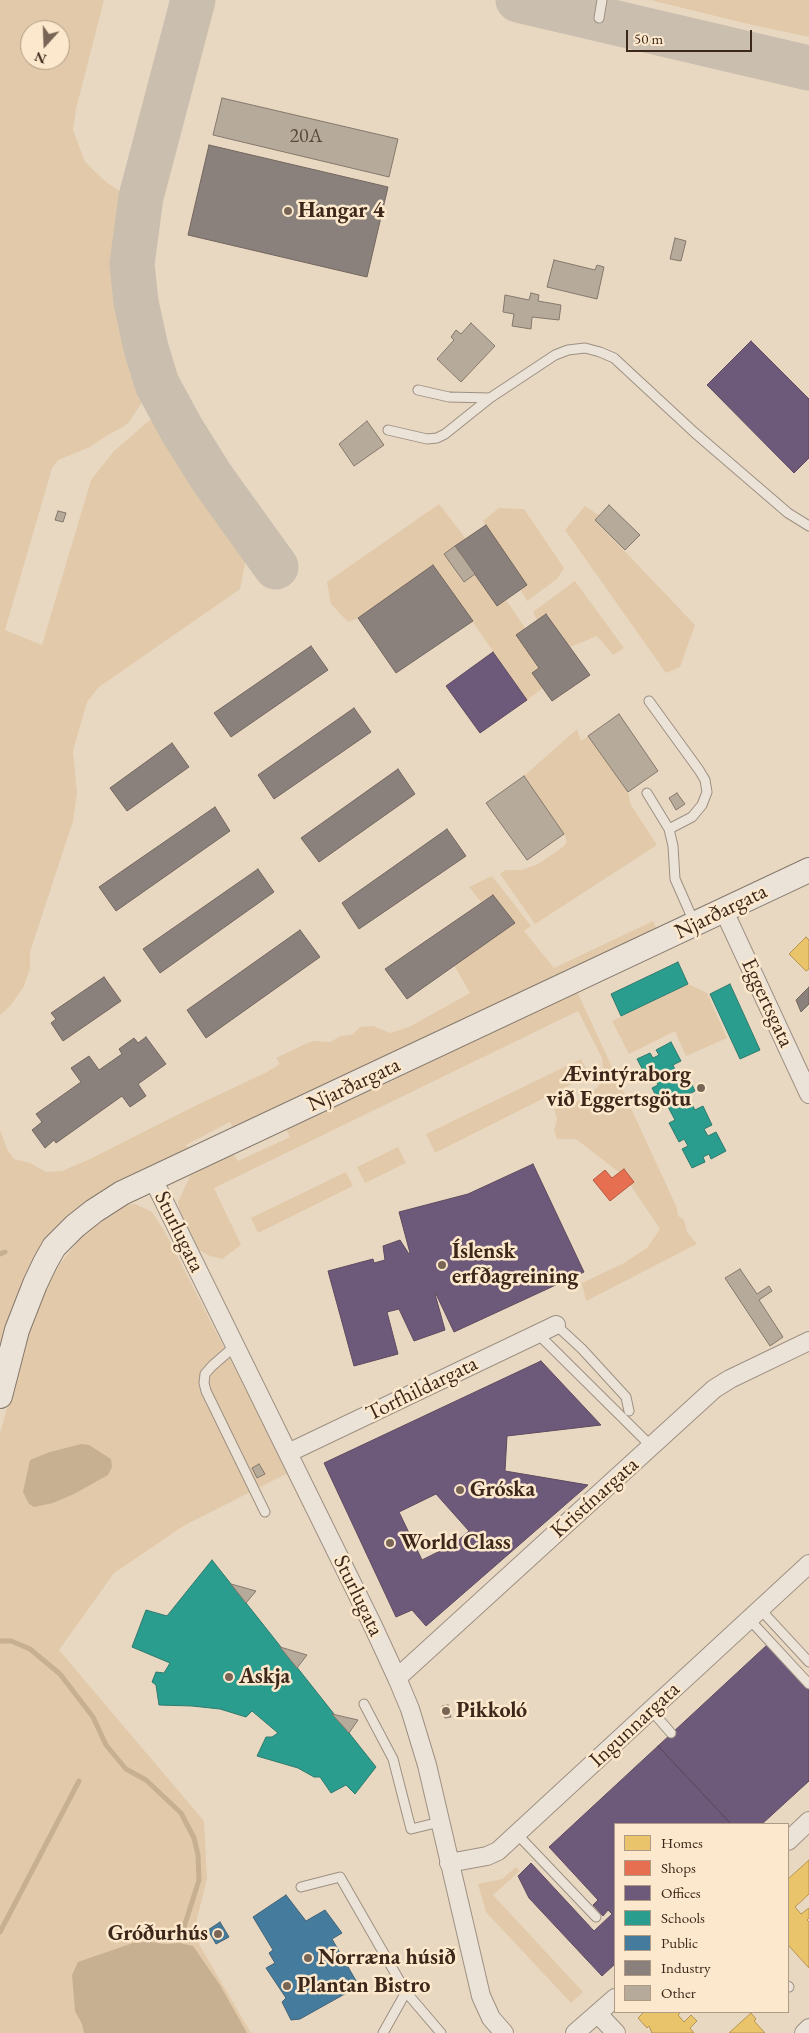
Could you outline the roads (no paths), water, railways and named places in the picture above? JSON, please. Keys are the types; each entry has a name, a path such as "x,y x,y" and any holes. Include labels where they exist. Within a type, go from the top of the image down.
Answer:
{"main road":[{"name":"Njarðargata","path":"0,1396 17,1330 35,1284 54,1247 74,1226 94,1211 122,1193 809,870"}],"street":[{"name":"Eggertsgata","path":"724,911 809,1094"},
{"name":"Sturlugata","path":"153,1179 397,1678 410,1709 427,1765 481,1996 491,2018 504,2033"},
{"name":"Torfhildargata","path":"288,1454 556,1325"},
{"name":"Kristínargata","path":"397,1678 714,1389 730,1379 809,1341"},
{"name":"Ingunnargata","path":"449,1863 487,1856 498,1851 809,1564"},
{"path":"789,1840 809,1821"},
{"path":"575,2033 614,1999"},
{"path":"598,2014 616,2033"},
{"path":"804,2033 809,2028"}],"lane":[{"path":"600,18 602,0"},
{"path":"388,430 427,439 437,438 445,434 490,398 555,355 568,350 585,348 614,358 695,433 788,513 809,526"},
{"path":"418,390 449,397 490,398"},
{"path":"649,700 699,770 707,792 702,805 692,817 669,830"},
{"path":"647,793 669,830 673,846 675,879 695,925"},
{"path":"556,1325 582,1349 626,1397 629,1411"},
{"path":"538,1334 652,1446"},
{"path":"235,1346 205,1374 204,1383 206,1391 265,1512"},
{"path":"754,1614 809,1662"},
{"path":"754,1614 809,1684"},
{"path":"364,1704 393,1759 411,1829 440,1822"},
{"path":"651,1710 672,1733"},
{"path":"517,1834 596,1917"},
{"path":"301,1887 340,1877 406,1992 441,2033"},
{"path":"383,2033 406,1992"}],"waterway":[{"path":"0,1254 5,1252"},
{"path":"0,1641 11,1641 30,1649 60,1674 93,1717 106,1745 126,1769 146,1780 181,1813 194,1838 198,1855 199,1880 179,1943"},
{"path":"0,1932 79,1781"}],"place":[{"name":"Hangar 4","path":"288,211"},
{"name":"Ævintýraborg við Eggertsgötu","path":"701,1088"},
{"name":"Íslensk erfðagreining","path":"442,1265"},
{"name":"Gróska","path":"460,1490"},
{"name":"World Class","path":"390,1543"},
{"name":"Askja","path":"229,1677"},
{"name":"Pikkoló","path":"446,1711"},
{"name":"Gróðurhús","path":"218,1934"},
{"name":"Norræna húsið","path":"308,1958"},
{"name":"Plantan Bistro","path":"287,1986"}]}
